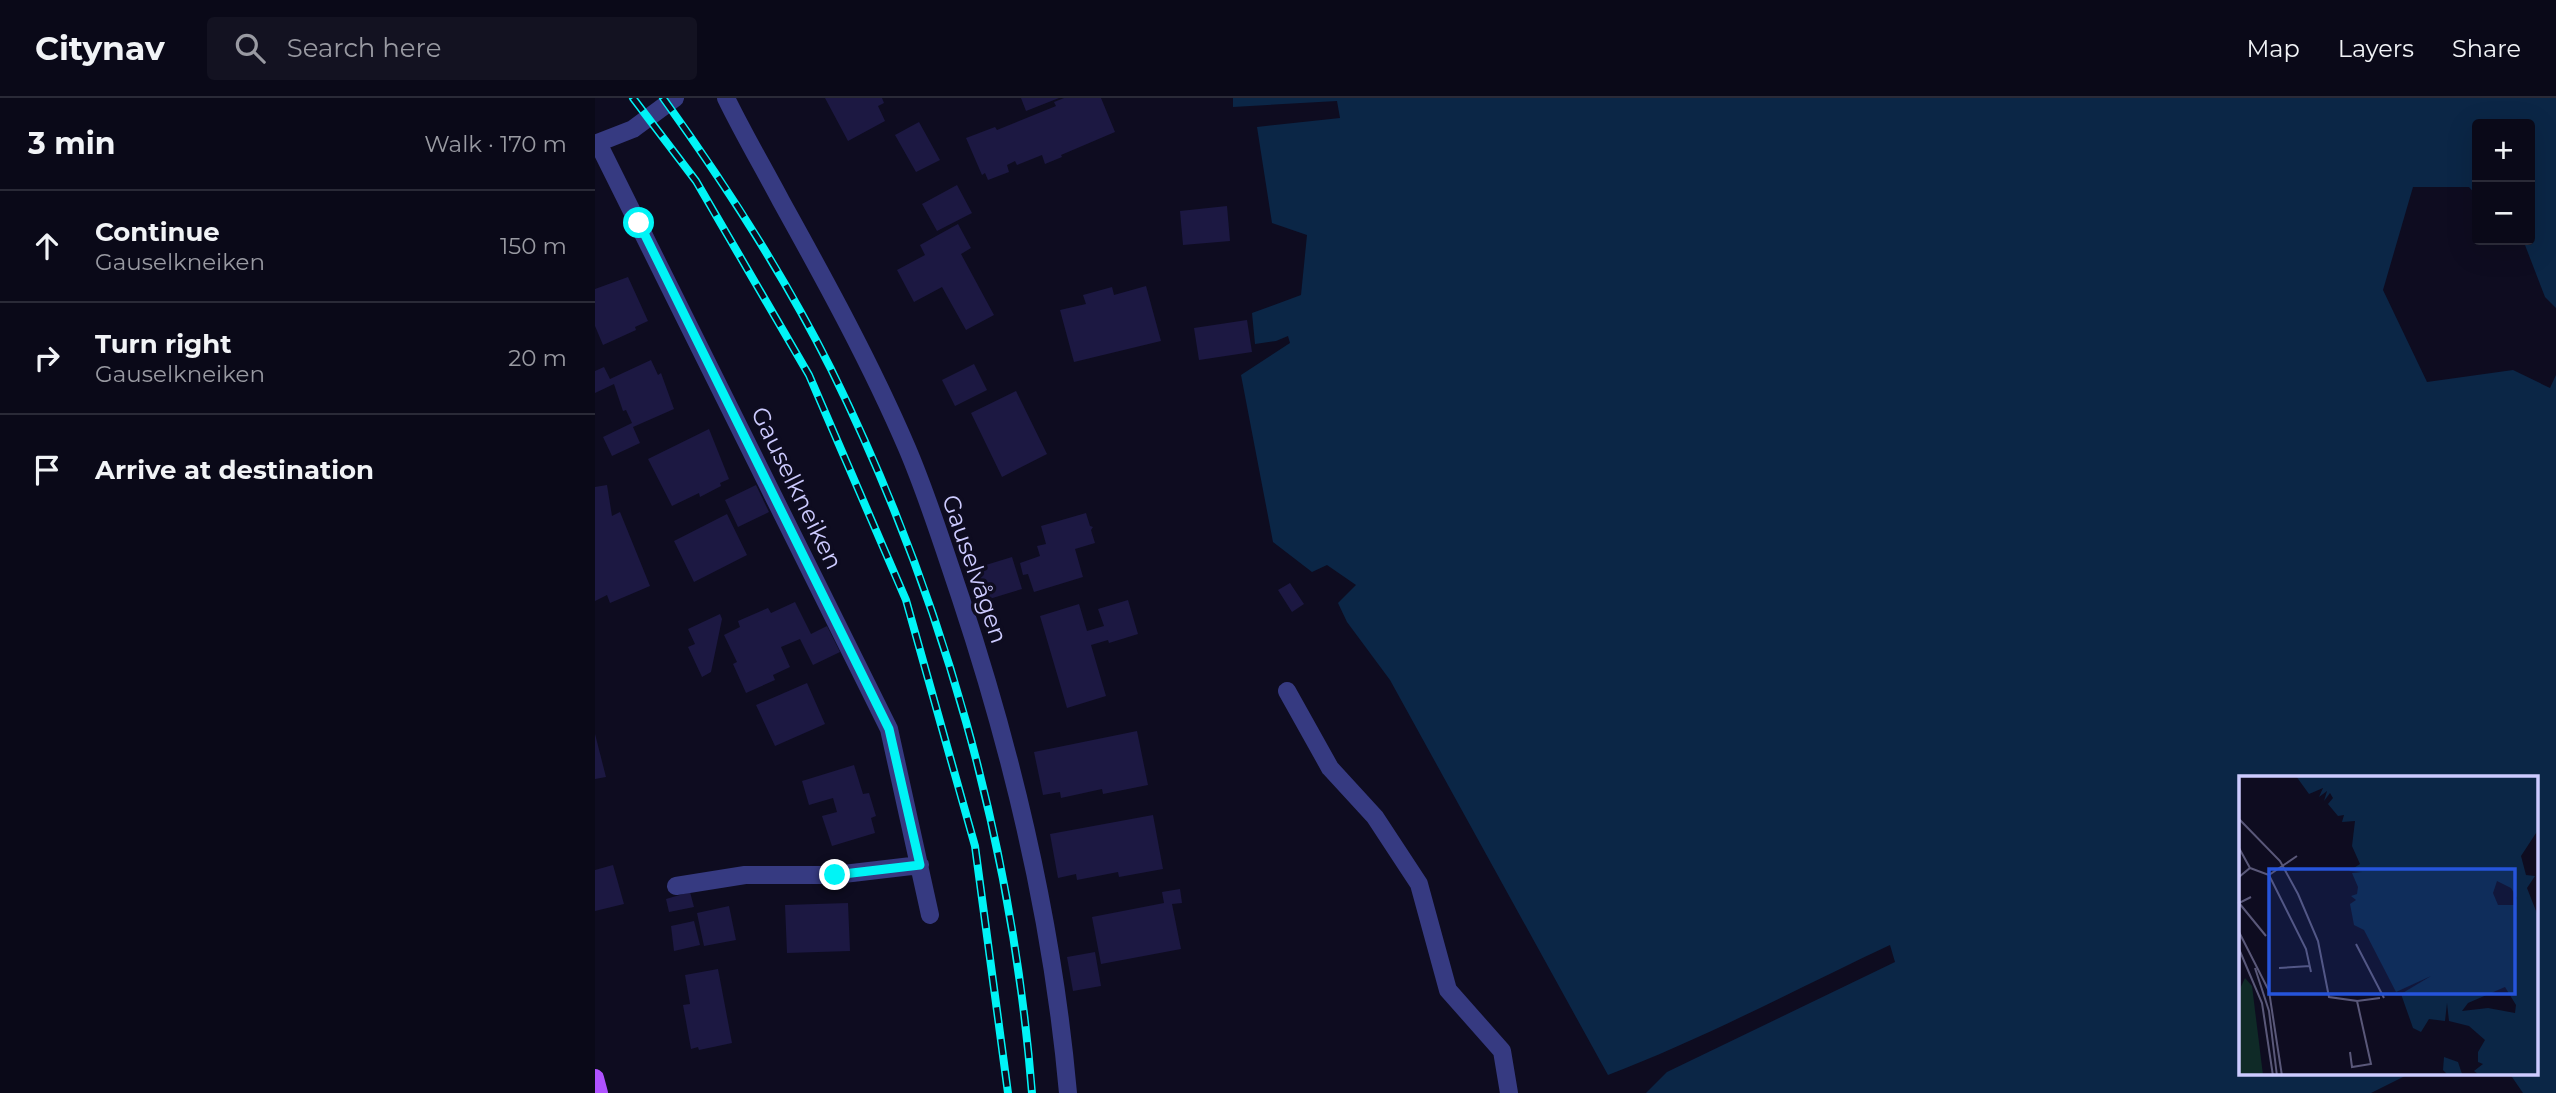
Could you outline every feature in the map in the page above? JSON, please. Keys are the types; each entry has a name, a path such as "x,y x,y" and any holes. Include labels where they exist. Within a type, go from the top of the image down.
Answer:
{"main road":[{"path":"595,1078 599,1093"}],"street":[{"name":"Gauselkneiken","path":"675,98 633,129 597,144 889,729 930,915"},
{"name":"Gauselvågen","path":"726,98 830,290 903,439 948,560 984,670 1023,818 1044,919 1061,1024 1068,1093"},
{"path":"1287,691 1330,768 1375,817 1419,884 1448,990 1502,1051 1509,1093"},
{"path":"676,886 745,875 835,875 920,865"}],"water":[{"path":"1233,98 2556,98 2556,308 2545,297 2525,245 2535,245 2535,119 2472,119 2472,190 2469,187 2413,187 2383,290 2427,382 2513,370 2550,388 2556,375 2556,1093 2523,1093 2511,1076 2539,1076 2539,776 2239,776 2239,1076 2405,1076 2371,1093 1646,1093 1667,1072 1895,962 1890,945 1715,1029 1608,1075 1390,680 1347,622 1338,603 1356,585 1327,565 1312,572 1273,542 1241,375 1290,343 1288,336 1255,344 1252,313 1301,295 1307,235 1272,223 1257,127 1340,118 1337,101 1233,107"}],"building":[{"path":"825,98 882,98 884,103 878,106 885,121 848,141"},
{"path":"1021,98 1059,98 1026,111"},
{"path":"1064,98 1101,98 1115,132 1045,164 1042,155 1017,165 1015,161 1007,165 1009,172 988,180 985,173 982,175 966,138 995,127 997,130 1056,106 1054,102"},
{"path":"919,122 940,160 916,172 895,135"},
{"path":"957,185 972,213 937,231 922,204"},
{"path":"1227,206 1230,241 1183,245 1180,211"},
{"path":"958,224 971,248 961,254 994,315 966,330 942,287 914,302 897,270 925,255 920,245"},
{"path":"628,277 648,321 635,327 636,330 603,345 595,326 595,289"},
{"path":"1146,286 1161,341 1074,362 1060,310 1086,304 1083,295 1112,287 1114,295"},
{"path":"1247,320 1252,352 1199,360 1194,328"},
{"path":"651,360 658,375 661,373 674,409 633,427 640,443 612,456 603,437 632,423 626,410 623,411 614,384 595,393 595,371 604,367 610,379"},
{"path":"974,364 987,390 955,406 942,380"},
{"path":"1016,391 1047,454 1002,477 971,413"},
{"path":"709,429 729,479 700,497 699,493 672,506 648,459"},
{"path":"607,485 612,516 620,512 650,586 610,603 607,595 595,601 595,487"},
{"path":"756,485 769,512 738,527 725,500"},
{"path":"1086,513 1090,526 1093,527 1091,530 1095,543 1075,549 1083,577 1034,592 1028,574 1023,575 1020,563 1040,556 1037,546 1046,544 1041,526"},
{"path":"727,514 747,555 694,582 674,541"},
{"path":"1012,557 1022,589 986,600 976,568"},
{"path":"1290,583 1304,604 1292,612 1278,590"},
{"path":"1128,600 1138,634 1109,643 1108,640 1091,645 1106,696 1067,708 1040,616 1079,604 1087,631 1104,626 1098,609"},
{"path":"795,602 811,634 827,626 840,652 813,665 800,639 781,647 790,667 773,675 775,680 746,693 733,664 737,662 724,635 740,627 738,621 768,608 771,613"},
{"path":"720,614 722,619 711,672 702,677 688,647 695,644 688,629"},
{"path":"807,683 825,724 775,746 756,705"},
{"path":"1137,731 1148,785 1103,794 1102,789 1061,798 1060,792 1043,795 1034,752"},
{"path":"595,734 606,777 595,779"},
{"path":"854,765 863,794 869,793 876,816 871,818 875,833 832,846 822,816 837,812 833,798 809,805 802,781"},
{"path":"1153,815 1163,869 1119,877 1118,872 1077,880 1076,874 1058,878 1050,834"},
{"path":"613,865 624,904 595,911 595,870"},
{"path":"1180,889 1182,903 1172,904 1181,949 1101,964 1092,917 1164,903 1162,892"},
{"path":"690,892 694,907 669,912 666,899"},
{"path":"848,903 850,951 787,953 785,905"},
{"path":"729,906 736,940 704,946 697,913"},
{"path":"694,921 700,945 674,951 671,926"},
{"path":"1095,952 1101,986 1073,991 1067,957"},
{"path":"718,969 732,1043 699,1050 698,1047 691,1049 683,1005 690,1004 685,975"}],"railway":[{"path":"633,98 696,181 809,375 906,600 975,846 1008,1093"},
{"path":"663,98 752,230 813,333 871,455 907,542 939,631 989,813 1008,905 1032,1093"}],"route":[{"path":"639,223 889,729 920,865 835,875"}]}
